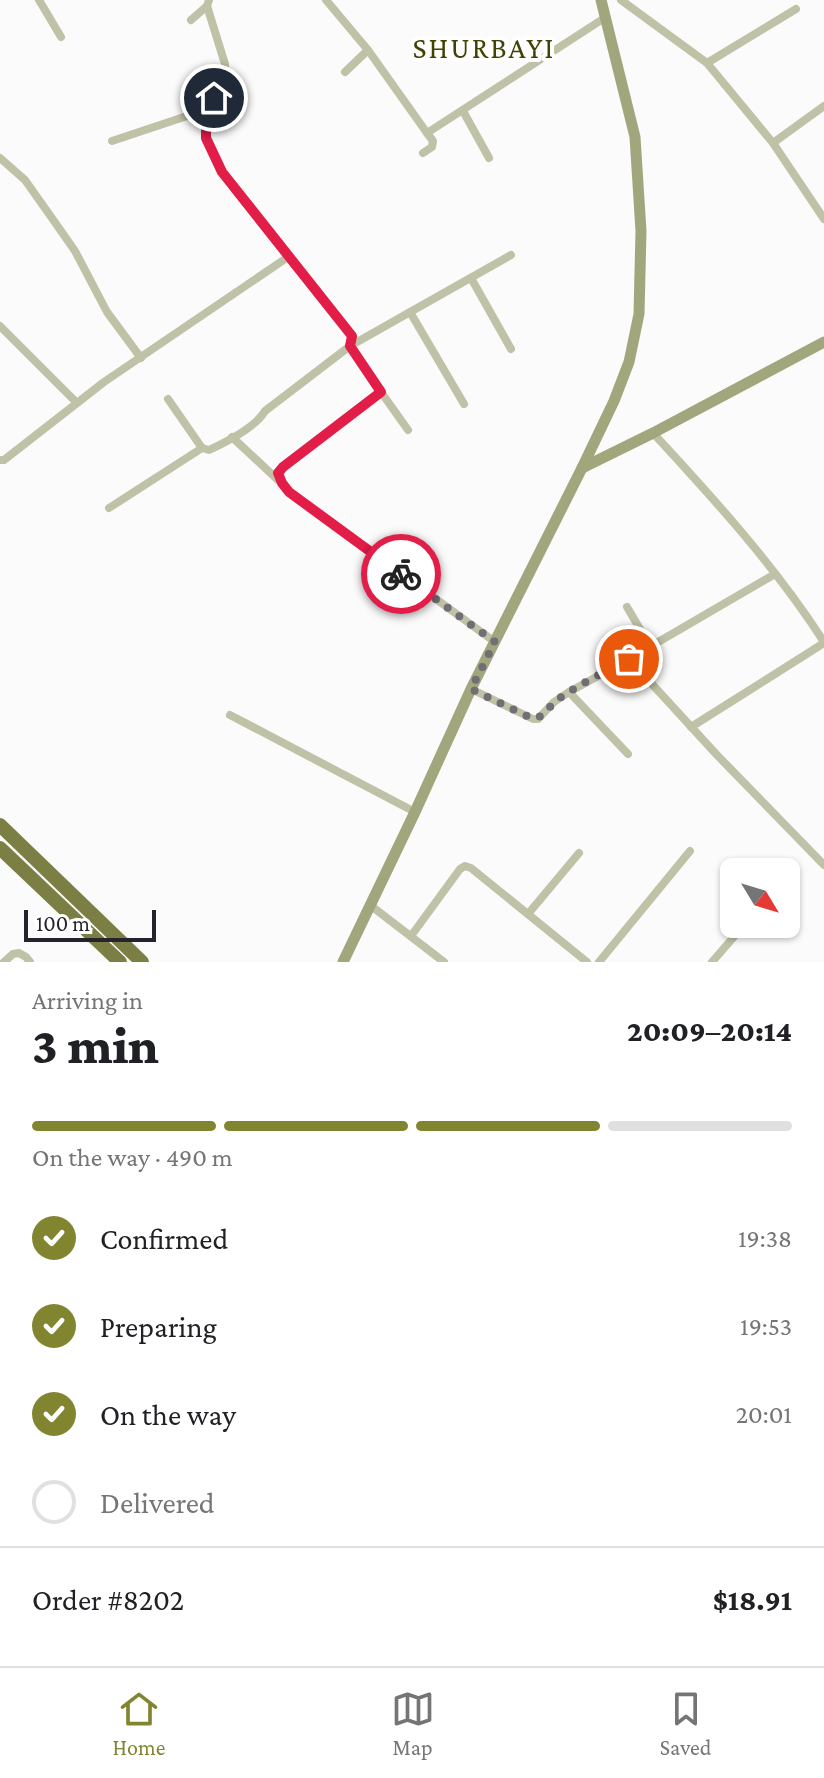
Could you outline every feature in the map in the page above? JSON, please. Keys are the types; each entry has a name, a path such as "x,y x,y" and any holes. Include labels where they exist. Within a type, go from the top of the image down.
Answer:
{"highway":[{"path":"0,825 137,960"},
{"path":"0,848 120,962"}],"street":[{"path":"39,0 61,37"},
{"path":"326,0 368,50 433,141 432,147 423,153"},
{"path":"343,962 471,689 614,401 629,362 639,314 641,231 635,137 601,0"},
{"path":"621,0 707,63 773,143 824,218"},
{"path":"191,20 208,3 225,64 224,85 206,115 206,138 222,172 352,336 350,346 408,430"},
{"path":"707,63 796,9"},
{"path":"427,133 606,17"},
{"path":"345,72 368,50"},
{"path":"773,143 824,106"},
{"path":"463,111 489,158"},
{"path":"112,141 193,114 206,115"},
{"path":"0,158 25,180 54,221 75,251 107,312 141,358"},
{"path":"168,399 202,448 209,450 261,419 265,411 350,346 511,255"},
{"path":"0,460 288,257"},
{"path":"471,278 511,349"},
{"path":"410,312 464,404"},
{"path":"0,326 77,403"},
{"path":"582,468 824,342"},
{"path":"282,483 278,473 283,467 381,392"},
{"path":"653,433 708,492 802,608 824,642 691,727"},
{"path":"232,437 289,492 495,642"},
{"path":"109,508 202,448"},
{"path":"471,689 538,719 569,692 775,574"},
{"path":"627,607 650,646"},
{"path":"629,659 824,865"},
{"path":"569,692 628,754"},
{"path":"230,715 415,812"},
{"path":"599,962 690,851"},
{"path":"528,914 579,853"},
{"path":"411,936 465,866 587,962"},
{"path":"370,905 444,962"},
{"path":"712,962 733,938"},
{"path":"4,962 19,953 30,962"}],"way so far":[{"path":"401,574 495,642 471,689 533,719 538,719 569,692 629,659"}],"district":[{"name":"SHURBAYI","path":"484,48"}],"route":[{"path":"214,98 206,115 206,138 222,172 352,336 350,346 381,392 278,473 289,492 401,574"}]}
